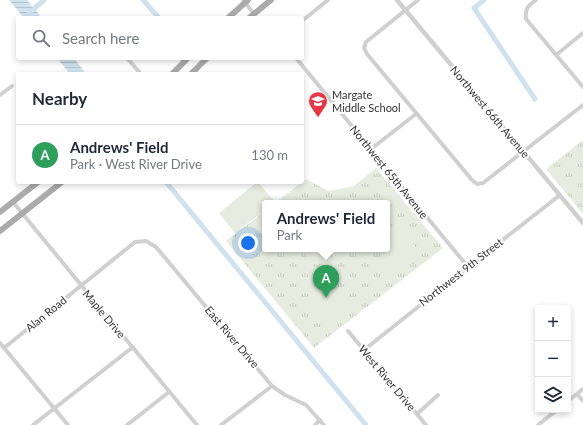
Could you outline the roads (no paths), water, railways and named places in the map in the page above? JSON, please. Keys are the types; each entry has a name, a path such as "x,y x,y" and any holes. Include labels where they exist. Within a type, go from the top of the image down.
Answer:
{"main road":[{"path":"252,16 271,0"},
{"path":"230,16 245,1"},
{"path":"174,72 186,60"},
{"path":"193,72 204,60"},
{"path":"0,212 36,184"},
{"path":"0,231 60,184"}],"street":[{"path":"304,19 328,0"},
{"name":"Northwest 66th Avenue","path":"397,0 583,223"},
{"path":"418,0 366,42 364,48 366,54 472,180 477,184 483,183 583,105"},
{"path":"536,0 528,6 525,12 526,19 583,88"},
{"path":"245,1 252,16"},
{"path":"556,55 583,33"},
{"path":"130,60 139,72"},
{"name":"Northwest 65th Avenue","path":"298,60 468,267"},
{"path":"0,95 12,86"},
{"path":"371,149 416,114"},
{"name":"Northwest 9th Street","path":"364,350 560,195"},
{"name":"Maple Drive","path":"13,202 197,425"},
{"name":"Alan Road","path":"4,348 135,242 146,241"},
{"name":"East River Drive","path":"146,241 156,247 272,386 285,395 306,405 324,425"},
{"name":"West River Drive","path":"348,331 426,425"},
{"path":"0,343 68,425"},
{"path":"33,425 132,348"},
{"path":"221,425 272,386"},
{"path":"571,399 583,390"},
{"path":"127,425 169,392"},
{"path":"577,394 583,401"},
{"path":"417,414 438,395"},
{"path":"538,425 553,413"},
{"path":"315,425 320,420"}],"water":[{"path":"9,0 27,0 40,16 22,16"},
{"path":"59,60 76,60 84,72 68,72"}],"waterway":[{"path":"29,13 44,0"},
{"path":"143,0 157,16"},
{"path":"484,0 474,8 535,99"},
{"path":"168,184 366,425"}],"place":[{"name":"Margate Middle School","path":"318,118"},
{"name":"Andrews' Field","path":"326,298"}]}
